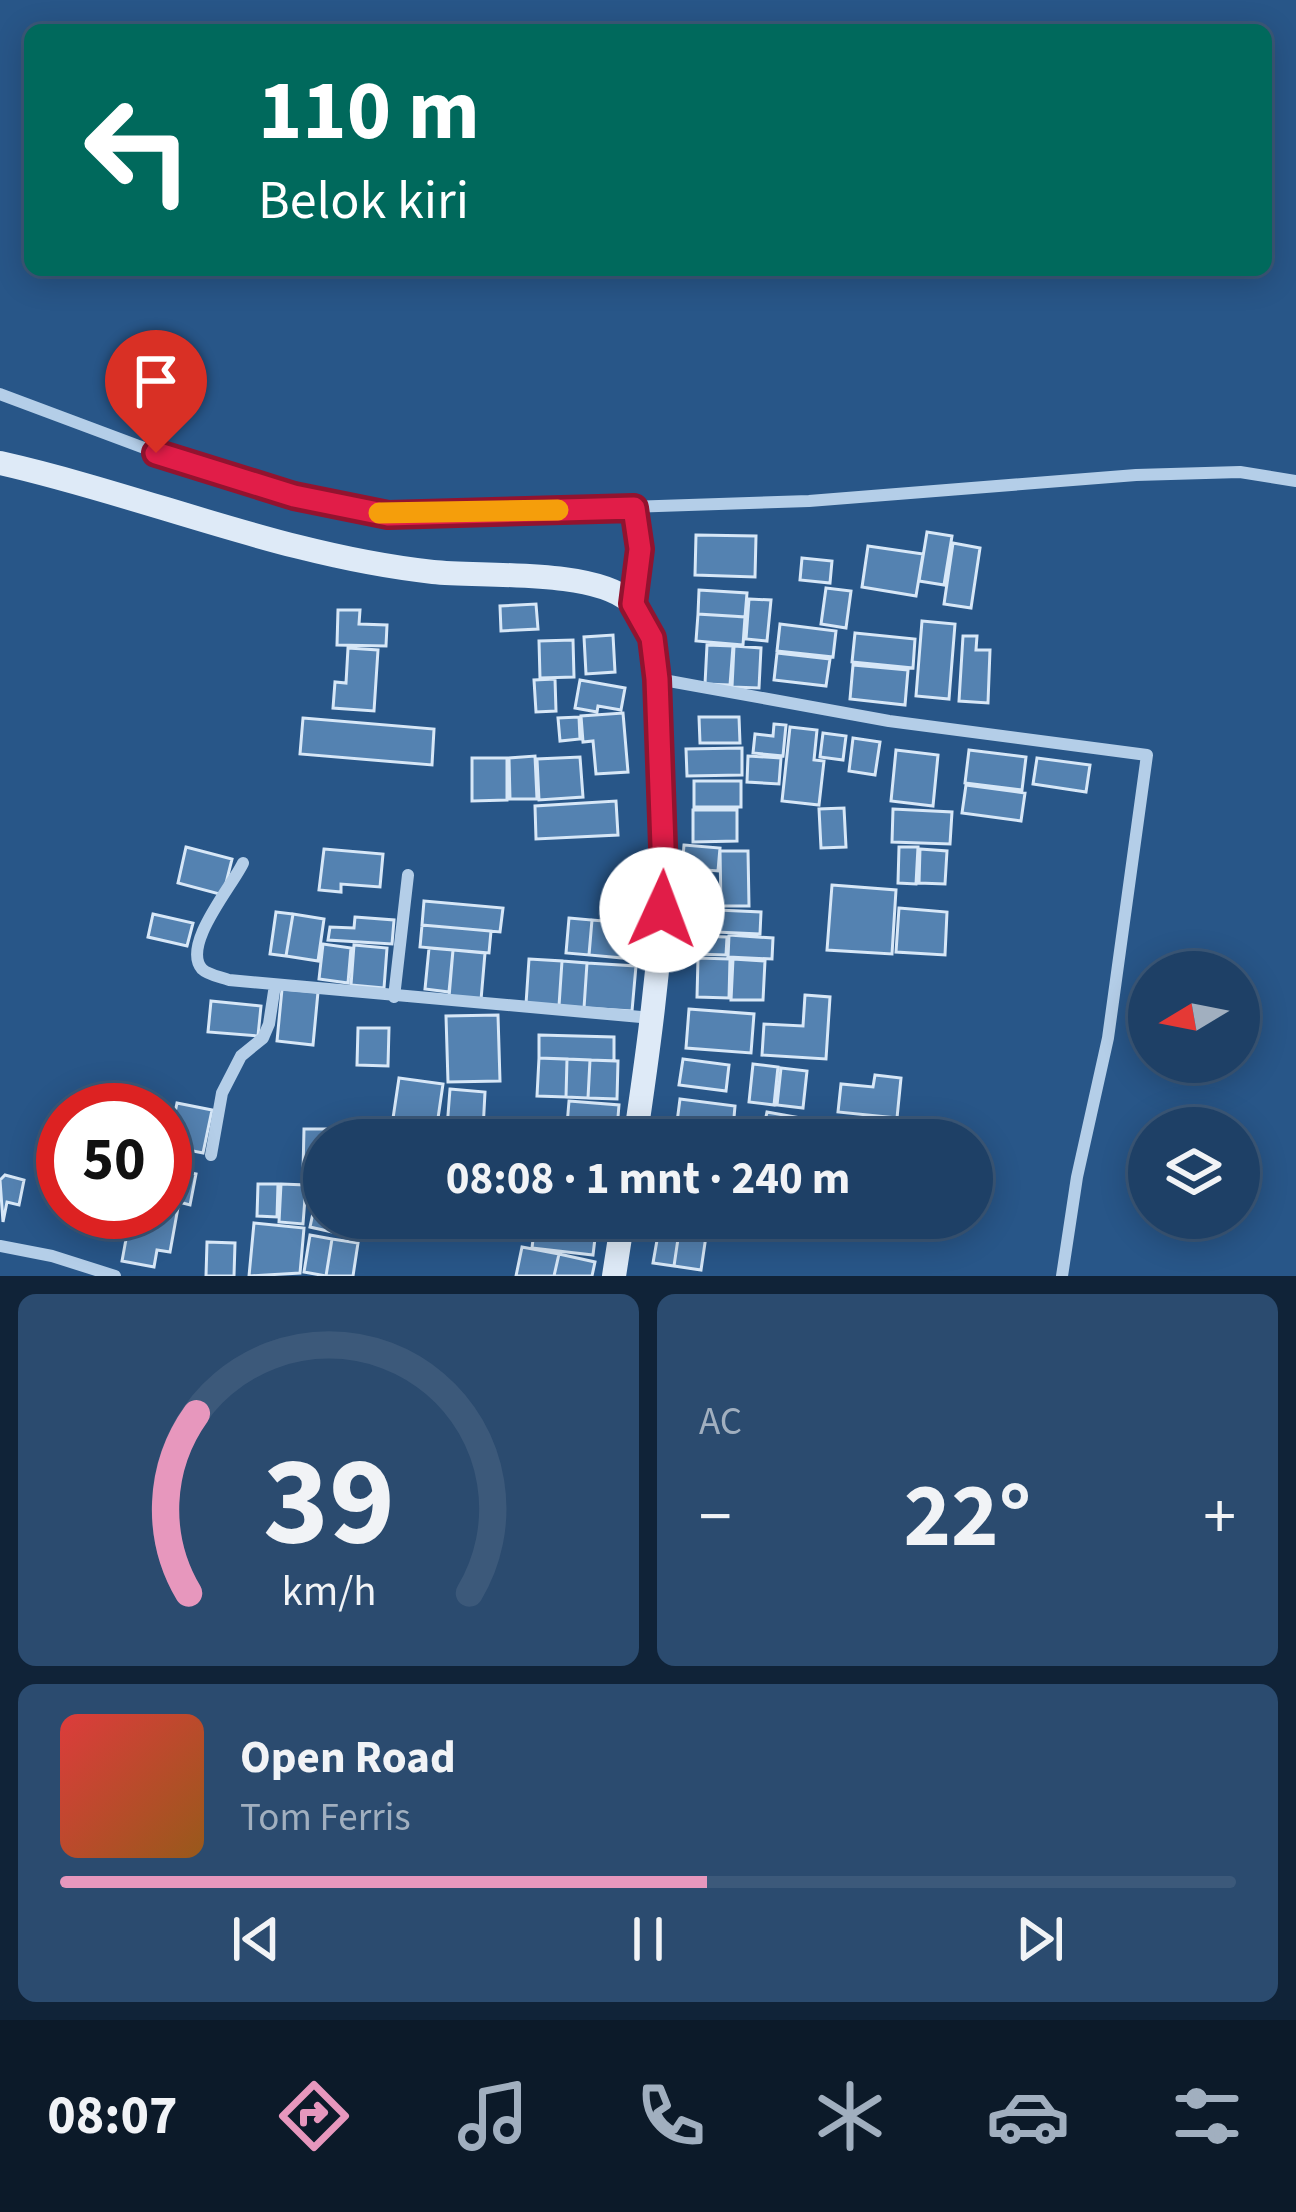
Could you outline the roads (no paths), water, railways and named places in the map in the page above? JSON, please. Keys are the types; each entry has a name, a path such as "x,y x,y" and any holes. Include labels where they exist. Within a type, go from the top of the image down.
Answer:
{"main road":[{"path":"0,464 364,564 440,573 523,575 610,589 633,604 652,638 657,679 664,874 653,1018 637,1119"},
{"path":"614,1276 620,1239"}],"street":[{"path":"0,394 196,467 294,496 388,515 809,501 1136,475 1240,472 1296,481"},
{"path":"633,604 640,549 634,508"},
{"path":"657,679 889,721 1147,755 1108,1038 1077,1178 1062,1276"},
{"path":"243,863 208,915 198,963 205,972 274,985 653,1018"},
{"path":"394,997 408,874"},
{"path":"211,1155 221,1093 241,1056 263,1038 274,985"},
{"path":"0,1246 115,1276"}]}
